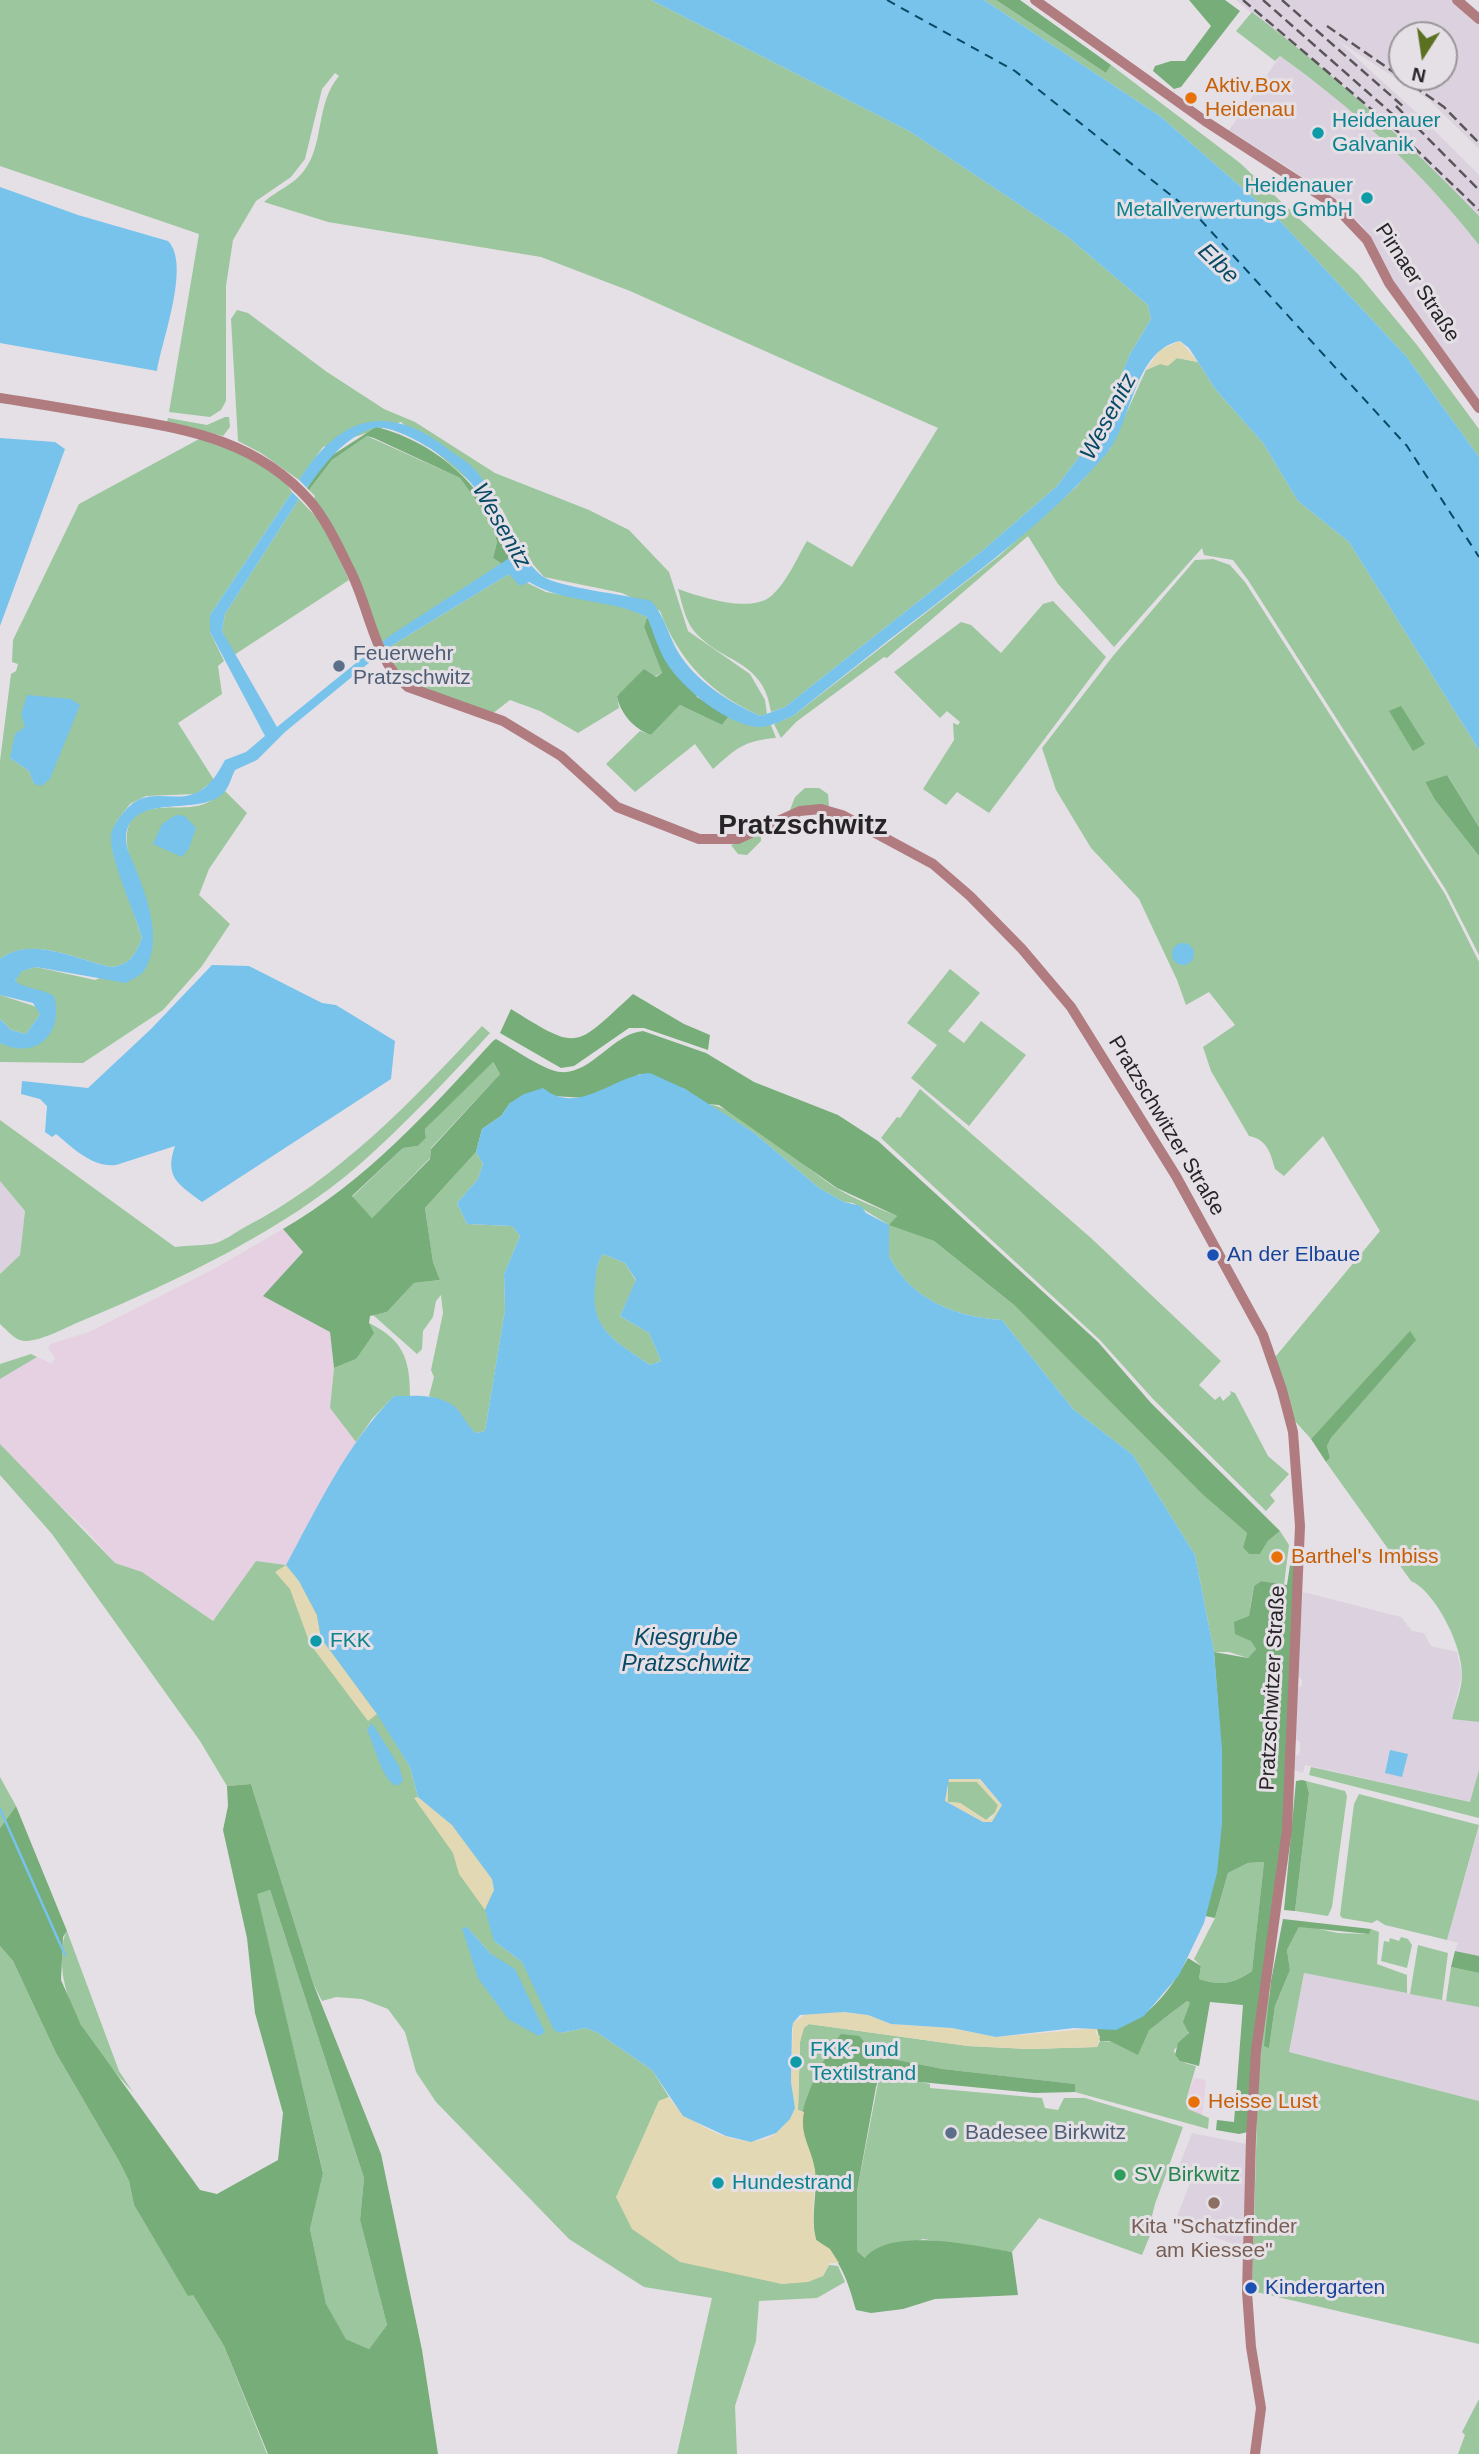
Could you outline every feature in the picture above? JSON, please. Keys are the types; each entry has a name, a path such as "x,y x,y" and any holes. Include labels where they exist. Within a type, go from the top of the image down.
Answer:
{"street":[{"name":"Pirnaer Straße","path":"1035,0 1205,121 1332,203 1367,240 1389,283 1479,408"},
{"path":"1457,0 1479,19"},
{"name":"Pratzschwitzer Straße","path":"0,398 197,432 247,451 286,478 311,502 326,523 354,577 381,648 395,674 408,687 503,722 561,756 617,807 699,839 727,841 752,834 800,811 821,810 842,816 933,864 1012,939 1071,1007 1176,1175 1263,1335 1291,1423 1300,1526 1286,1830 1256,2051 1251,2138 1247,2292 1251,2347 1262,2408 1255,2454"}],"shaded area":[{"path":"1236,0 1451,0 1479,24 1479,149 1429,100 1415,91 1458,91 1458,21 1388,21 1388,73 1337,40 1388,87 1388,91 1393,91 1417,113 1479,175 1479,216 1385,126"},
{"path":"1280,56 1326,89 1390,143 1442,198 1479,245 1479,400 1391,277 1362,225 1323,190 1229,130"},
{"path":"0,1181 25,1211 20,1255 0,1274"},
{"path":"283,1229 303,1251 264,1296 330,1332 334,1368 330,1408 356,1442 286,1565 256,1561 213,1621 142,1572 115,1563 87,1531 16,1463 0,1444 0,1379 37,1357 52,1364 55,1358 48,1348 50,1344 89,1332 212,1270"},
{"path":"1303,1592 1401,1617 1412,1631 1424,1633 1431,1646 1457,1652 1462,1675 1452,1718 1479,1722 1479,1770 1471,1802 1305,1765 1303,1773 1294,1770 1295,1756 1299,1755 1300,1748 1300,1742 1293,1738 1298,1688 1302,1686 1302,1680 1296,1674"},
{"path":"1479,1827 1479,1956 1455,1951 1458,1943 1447,1940"},
{"path":"1304,1973 1479,2007 1479,2101 1289,2052"},
{"path":"1194,2078 1206,2080 1202,2116 1188,2109 1187,2097"},
{"name":"Kita \"Schatzfinder am Kiessee\"","path":"1192,2133 1247,2144 1244,2244 1241,2247 1175,2222 1190,2183 1175,2176"}],"green space":[{"path":"0,0 651,0 909,131 1068,237 1148,305 1151,319 1130,354 1097,433 1057,486 982,551 785,707 771,712 767,695 751,672 705,642 694,631 686,617 678,589 724,602 761,602 781,585 807,541 852,567 938,428 630,291 541,257 328,222 264,202 299,177 310,161 326,99 339,76 335,73 322,89 305,159 291,177 256,201 233,240 226,286 226,401 221,410 210,417 169,412 199,234 0,166"},
{"path":"984,0 996,0 1106,73 1111,65 1240,163 1358,274 1417,345 1479,429 1479,457 1406,356 1281,222 1160,116"},
{"path":"996,0 1020,0 1111,65 1106,73"},
{"path":"1189,0 1225,0 1240,11 1181,87 1174,89 1153,71 1155,66 1171,61 1185,61 1211,26"},
{"path":"1252,12 1369,110 1479,216 1479,245 1411,167 1361,120 1280,56 1275,61 1236,31"},
{"path":"237,310 248,313 327,372 384,409 415,422 495,473 589,510 629,530 669,572 688,631 750,674 765,700 767,714 761,716 743,708 699,674 677,646 660,611 622,593 544,577 525,555 502,509 401,422 323,447 299,480 261,453 238,441 231,319"},
{"path":"1177,358 1198,362 1216,390 1263,443 1298,501 1349,542 1479,750 1479,827 1447,775 1425,782 1435,800 1479,856 1479,955 1446,890 1248,580 1233,560 1204,555 1202,548 1114,647 1058,584 1028,536 887,658 884,657 796,722 781,738 774,724 793,716 999,556 1076,487 1110,449 1146,370 1160,364 1168,365"},
{"path":"229,417 230,427 223,436 167,422 168,418 207,425"},
{"path":"376,427 421,445 460,474 492,512 512,557 502,564 493,558 497,542 490,520 460,478 374,438 367,436 332,460 309,490 307,488 328,458"},
{"path":"367,436 460,478 490,520 497,542 493,558 502,564 382,642 314,499 315,496 309,490 332,460"},
{"path":"201,438 231,447 284,480 292,492 210,615 210,632 224,661 218,666 222,694 178,723 214,780 196,794 146,796 130,804 117,821 111,835 113,852 142,938 131,958 123,964 111,967 40,949 13,952 0,959 0,761 11,674 16,671 18,664 12,662 13,640 79,504","holes":["25,727 34,784 29,771 10,758"]},
{"path":"299,499 323,524 349,580 234,655 222,631 225,614"},
{"path":"1213,559 1230,565 1245,582 1445,894 1479,962 1479,1722 1452,1719 1461,1686 1461,1663 1453,1636 1438,1608 1430,1596 1411,1581 1326,1462 1330,1458 1327,1446 1331,1438 1415,1340 1410,1332 1311,1439 1294,1420 1275,1362 1276,1356 1380,1231 1323,1136 1284,1176 1275,1169 1264,1144 1249,1136 1211,1071 1203,1047 1235,1025 1209,992 1186,1005 1139,899 1091,848 1056,790 1042,748 1113,656 1195,560"},
{"path":"509,574 546,592 625,606 647,617 644,627 662,673 617,695 619,708 578,733 540,711 510,700 492,714 412,685 400,674 386,649"},
{"path":"1053,601 1106,657 989,813 957,792 946,805 923,789 954,740 953,723 958,725 960,722 947,711 940,718 894,672 961,622 971,625 1001,653 1043,604"},
{"path":"647,617 697,697 729,716 722,725 680,705 651,735 634,725 625,714 617,696 644,669 656,677 662,673 644,627"},
{"path":"680,705 722,725 729,716 757,727 771,725 776,738 755,741 740,747 713,769 695,744 635,792 606,764 640,731 651,735"},
{"path":"1401,706 1425,744 1413,751 1389,711"},
{"path":"1447,775 1479,827 1479,856 1435,800 1425,782"},
{"path":"805,788 819,788 828,794 829,806 790,810 795,797"},
{"path":"225,791 247,813 209,869 199,895 230,924 202,966 163,1010 83,1063 0,1062 0,1043 5,1045 54,1023 15,981 21,971 36,967 95,980 150,957 127,845 128,829 133,818 153,809 201,805"},
{"path":"761,835 761,841 747,855 738,854 731,845"},
{"path":"950,969 980,993 948,1031 964,1043 981,1021 1026,1055 969,1126 911,1078 937,1045 907,1023"},
{"path":"633,994 684,1024 710,1035 708,1050 644,1028 629,1028 574,1066 561,1068 500,1033 511,1009 551,1032 576,1038 599,1025"},
{"path":"0,995 37,1007 40,1014 26,1034 11,1030 0,1019"},
{"path":"482,1026 490,1033 393,1133 329,1189 264,1232 193,1271 49,1335 22,1341 0,1324 0,1274 20,1255 25,1211 0,1181 0,1120 175,1247 212,1244 279,1208 342,1162 401,1110"},
{"path":"643,1031 706,1053 754,1082 838,1115 878,1141 1098,1342 1151,1403 1280,1531 1268,1541 1260,1554 1249,1554 1243,1547 1247,1533 1202,1494 1014,1305 934,1241 889,1225 897,1216 837,1188 719,1105 707,1104 685,1089 640,1074 586,1098 552,1096 510,1103 501,1116 482,1129 476,1152 425,1208 433,1262 440,1280 414,1283 387,1312 370,1316 369,1323 374,1333 356,1359 334,1368 330,1332 263,1296 303,1252 283,1229 313,1210 369,1167 420,1119 493,1041 496,1039 537,1063 560,1072 582,1067 632,1034","holes":["493,1062 500,1074 431,1149 430,1159 372,1218 352,1196 403,1148 418,1146 426,1138 425,1129"]},
{"path":"492,1061 500,1074 431,1148 430,1158 372,1218 352,1197 403,1148 418,1146 426,1138 425,1129"},
{"path":"920,1089 1091,1238 1221,1361 1199,1385 1215,1400 1220,1396 1223,1401 1231,1394 1230,1391 1235,1393 1268,1456 1289,1474 1270,1495 1275,1501 1266,1511 1153,1399 1100,1340 881,1138 897,1117 900,1118"},
{"path":"707,1104 738,1116 755,1127 838,1189 897,1216 890,1225 934,1241 1014,1305 1202,1494 1247,1533 1243,1547 1260,1554 1268,1541 1280,1531 1289,1545 1284,1585 1261,1581 1254,1586 1249,1626 1256,1649 1248,1658 1229,1652 1214,1652 1195,1555 1133,1455 1073,1409 1002,1320 952,1310 922,1295 898,1271 889,1256 889,1225 853,1203 844,1202 819,1188 753,1132"},
{"path":"476,1152 483,1164 478,1179 457,1203 467,1224 512,1226 520,1236 504,1274 505,1310 485,1431 476,1433 464,1423 457,1409 429,1396 434,1377 431,1370 443,1313 441,1295 436,1301 433,1317 423,1331 422,1349 417,1354 373,1315 387,1312 414,1283 440,1280 433,1262 425,1208"},
{"path":"603,1254 625,1263 636,1281 620,1316 649,1333 661,1361 650,1365 616,1341 601,1324 596,1314 594,1285"},
{"path":"369,1323 390,1336 402,1352 408,1371 410,1396 394,1396 372,1419 356,1442 330,1408 334,1368 356,1359"},
{"path":"1410,1331 1416,1340 1331,1438 1327,1446 1330,1458 1326,1462 1311,1439"},
{"path":"31,1354 37,1357 0,1379 0,1364"},
{"path":"0,1444 115,1563 142,1572 213,1621 256,1561 286,1565 299,1581 410,1767 418,1797 452,1825 492,1879 494,1941 522,1962 560,2033 586,2028 598,2033 652,2070 669,2097 659,2101 646,2131 756,2276 782,2284 823,2276 829,2265 838,2266 845,2282 817,2298 759,2301 756,2341 735,2406 737,2454 677,2454 712,2298 644,2287 569,2239 436,2102 416,2072 405,2032 388,2009 362,1999 336,1997 322,2001 313,1983 251,1784 227,1786 200,1741 52,1534 0,1475","holes":["467,1927 491,1954 544,2032 539,2036"]},
{"path":"1290,1565 1294,1566 1283,1829 1248,2132 1239,2134 1216,2130 1217,2120 1234,2122 1243,2005 1210,2002 1199,2066 1180,2061 1175,2055 1178,2043 1189,2033 1183,2022 1190,2003 1187,2001 1149,2030 1138,2055 1110,2041 1100,2041 1097,2028 1127,2024 1152,2008 1172,1984 1188,1958 1201,1966 1199,1979 1207,1981 1227,1982 1252,1971 1264,1862 1248,1863 1228,1873 1215,1918 1205,1916 1218,1849 1220,1817 1221,1752 1214,1652 1248,1658 1256,1649 1251,1641 1235,1634 1234,1622 1249,1616 1254,1586 1261,1581 1287,1585"},
{"path":"1311,1767 1470,1802 1479,1770 1479,1818 1309,1775"},
{"path":"0,1777 16,1806 0,1828"},
{"path":"1296,1781 1306,1781 1309,1793 1295,1911 1284,1910"},
{"path":"1306,1781 1345,1791 1347,1796 1332,1907 1328,1916 1295,1911 1309,1793"},
{"path":"948,1782 977,1782 998,1805 997,1811 986,1820 960,1803 948,1802"},
{"path":"251,1784 313,1983 381,2154 422,2350 438,2454 268,2454 224,2346 193,2295 188,2296 134,2205 129,2181 119,2161 56,2053 13,1961 0,1946 0,1828 16,1806 67,1931 63,1937 61,1980 81,2025 200,2190 217,2194 278,2160 283,2113 255,2013 247,1938 223,1830 228,1806 227,1786","holes":["270,1890 364,2178 360,2220 387,2325 369,2349 346,2339 326,2304 310,2229 323,2173 257,1894"]},
{"path":"1359,1794 1479,1825 1447,1940 1385,1925 1377,1920 1372,1923 1342,1918 1340,1915 1354,1804"},
{"path":"1264,1862 1252,1971 1226,1982 1214,1983 1199,1979 1201,1966 1194,1959 1215,1918 1228,1873 1248,1863"},
{"path":"270,1890 364,2178 360,2220 387,2325 369,2349 346,2339 326,2305 310,2229 323,2172 256,1893"},
{"path":"1283,1919 1371,1929 1369,1934 1299,1927 1287,1950 1290,1970 1275,2006 1269,2048 1264,2046 1271,1981"},
{"path":"1299,1927 1338,1933 1369,1934 1371,1929 1379,1932 1377,1964 1407,1975 1407,1993 1304,1973 1289,2052 1479,2101 1479,2344 1252,2291 1258,2084 1266,1995 1269,1993 1269,2047 1275,2006 1290,1970 1287,1950"},
{"path":"67,1931 119,2071 133,2092 95,2047 67,1995 62,1957"},
{"path":"1401,1937 1408,1939 1412,1945 1407,1968 1381,1961 1384,1941 1389,1942 1390,1938 1399,1941"},
{"path":"1418,1945 1448,1953 1442,2000 1410,1994"},
{"path":"0,1946 13,1961 56,2053 119,2161 129,2181 134,2205 188,2295 193,2295 224,2346 267,2454 0,2454"},
{"path":"1455,1951 1479,1956 1479,1973 1451,1967"},
{"path":"1451,1967 1479,1973 1479,2007 1446,2001"},
{"path":"1187,2001 1190,2003 1188,2036 1174,2050 1179,2060 1196,2066 1187,2097 1188,2109 1209,2118 1208,2129 1075,2092 1074,2084 943,2069 876,2056 805,2106 804,2112 798,2110 800,2042 803,2028 809,2024 968,2046 1029,2049 1097,2047 1100,2041 1124,2039 1147,2030"},
{"path":"841,2034 859,2036 877,2056 943,2069 1075,2084 1075,2092 1034,2093 879,2078 876,2087 857,2191 857,2251 865,2258 877,2248 913,2240 956,2243 1012,2252 1018,2295 935,2299 903,2309 871,2313 856,2310 838,2262 816,2240 815,2170 801,2128 804,2106 815,2079"},
{"path":"879,2078 902,2078 930,2084 930,2088 1042,2098 1045,2108 1058,2110 1064,2098 1085,2098 1183,2127 1155,2204 1152,2216 1156,2221 1142,2255 1039,2218 1012,2252 923,2239 865,2258 857,2251 857,2191"},
{"path":"1479,2399 1479,2454 1458,2454 1465,2435 1462,2432"}],"sand":[{"path":"1180,341 1198,362 1177,358 1168,366 1160,364 1146,370 1160,350"},
{"name":"FKK","path":"286,1565 299,1581 317,1615 321,1638 377,1714 368,1721 310,1644 290,1589 275,1572"},
{"path":"949,1779 979,1779 1002,1805 992,1823 983,1822 945,1801 948,1787 948,1802 960,1803 986,1820 992,1818 998,1805 977,1782 948,1782"},
{"path":"418,1797 452,1825 492,1879 494,1890 485,1910 459,1874 453,1853 414,1798"},
{"name":"Hundestrand","path":"844,2012 868,2015 891,2024 952,2028 996,2037 1097,2028 1096,2034 1100,2036 1097,2047 1029,2049 968,2046 809,2024 804,2028 800,2042 798,2110 804,2112 803,2129 814,2164 813,2214 816,2240 830,2249 839,2263 830,2263 823,2276 808,2282 782,2284 680,2262 632,2229 616,2197 659,2101 669,2097 676,2107 700,2125 729,2138 758,2141 770,2137 781,2128 795,2108 791,2082 793,2023 807,2013"}],"water":[{"path":"651,0 984,0 1160,116 1281,222 1406,356 1479,457 1479,750 1349,542 1298,501 1263,443 1216,390 1189,348 1180,341 1164,347 1152,358 1143,372 1116,439 1087,476 1065,497 1020,538 793,716 776,723 762,727 745,724 706,703 683,683 666,662 647,617 618,607 557,594 529,582 520,586 509,574 386,649 382,642 391,635 511,557 492,513 463,474 434,451 395,431 374,428 363,432 336,453 307,488 299,480 330,442 347,430 365,423 384,421 404,425 425,434 448,449 477,472 523,554 542,576 577,587 651,601 689,667 707,685 739,706 761,716 785,707 982,551 1057,486 1097,433 1130,354 1151,319 1148,305 1068,237 909,131"},
{"path":"0,187 78,215 168,241 177,267 176,284 157,371 0,343"},
{"path":"0,438 55,442 65,449 0,626"},
{"path":"292,492 299,499 225,614 222,631 277,727 377,646 381,653 285,732 257,760 235,770 226,790 216,799 154,809 141,813 131,822 126,836 127,845 152,922 152,948 144,971 126,983 36,967 22,971 15,981 54,996 55,1021 45,1040 36,1046 13,1048 0,1043 0,1019 11,1030 26,1034 40,1014 33,1003 0,995 0,959 13,952 40,949 111,967 127,961 137,949 142,938 111,845 113,829 124,812 142,798 179,797 198,792 217,774 225,760 246,752 265,736 210,632 210,615"},
{"path":"27,695 71,699 80,705 50,779 41,786 34,784 29,771 10,758 15,734 25,727 21,714"},
{"path":"176,815 185,816 196,828 189,848 182,857 153,844 162,824"},
{"path":"1183,943 1193,950 1194,954 1187,964 1183,965 1173,958 1172,954 1179,944"},
{"path":"212,965 249,966 322,1003 336,1005 395,1041 391,1079 202,1202 180,1185 172,1173 175,1146 116,1165 99,1163 76,1151 56,1134 52,1137 45,1132 47,1106 40,1099 21,1094 22,1081 88,1088 151,1029"},
{"name":"Kiesgrube Pratzschwitz","path":"650,1073 685,1089 753,1132 819,1188 844,1202 861,1206 866,1213 889,1225 889,1256 909,1284 922,1295 968,1315 1002,1320 1073,1409 1133,1455 1195,1555 1214,1652 1222,1749 1222,1824 1217,1873 1204,1923 1179,1975 1144,2016 1116,2030 1074,2028 996,2037 952,2028 891,2024 868,2015 844,2012 800,2015 793,2023 792,2029 791,2082 795,2108 790,2119 776,2133 751,2142 726,2136 683,2116 652,2070 598,2033 586,2028 560,2033 554,2030 522,1962 494,1941 485,1910 494,1890 492,1879 452,1825 418,1797 410,1767 377,1714 321,1638 317,1615 299,1581 286,1565 348,1455 394,1396 441,1399 455,1407 476,1433 485,1431 505,1310 504,1274 520,1236 512,1226 467,1224 457,1203 478,1179 483,1164 476,1152 482,1129 501,1116 510,1103 524,1094 543,1088 556,1096 583,1097 637,1075","holes":["603,1254 625,1263 636,1280 620,1316 649,1333 661,1361 650,1365 616,1341 601,1324 597,1314 595,1285 599,1261","949,1779 980,1779 1002,1805 992,1822 983,1822 945,1801"]},
{"path":"372,1723 399,1766 403,1781 397,1786 387,1777 379,1761 367,1730"},
{"path":"1390,1750 1408,1754 1402,1777 1385,1773"},
{"path":"467,1927 491,1954 515,1969 545,2032 539,2036 508,2019 478,1978 462,1928"}],"waterway":[{"path":"0,1809 65,1955"}],"ferry route":[{"path":"887,0 1015,71 1197,216 1407,446 1479,557"}],"railway":[{"path":"1243,0 1397,131 1479,210"},
{"path":"1263,0 1398,119"},
{"path":"1282,0 1405,108"},
{"path":"1327,26 1444,107 1479,143"},
{"path":"1396,106 1479,190"}],"place":[{"name":"Aktiv.Box Heidenau","path":"1191,98"},
{"name":"Heidenauer Galvanik","path":"1318,133"},
{"name":"Heidenauer Metallverwertungs GmbH","path":"1367,198"},
{"name":"Feuerwehr Pratzschwitz","path":"339,666"},
{"name":"An der Elbaue","path":"1213,1255"},
{"name":"Barthel's Imbiss","path":"1277,1557"},
{"name":"FKK","path":"316,1641"},
{"name":"FKK- und Textilstrand","path":"796,2062"},
{"name":"Heisse Lust","path":"1194,2102"},
{"name":"Badesee Birkwitz","path":"951,2133"},
{"name":"SV Birkwitz","path":"1120,2175"},
{"name":"Hundestrand","path":"718,2183"},
{"name":"Kita \"Schatzfinder am Kiessee\"","path":"1214,2203"},
{"name":"Kindergarten","path":"1251,2288"}],"district":[{"name":"Pratzschwitz","path":"803,826"}],"water label":[{"name":"Elbe","path":"1218,264"},
{"name":"Wesenitz","path":"1109,417"},
{"name":"Wesenitz","path":"501,526"}]}
